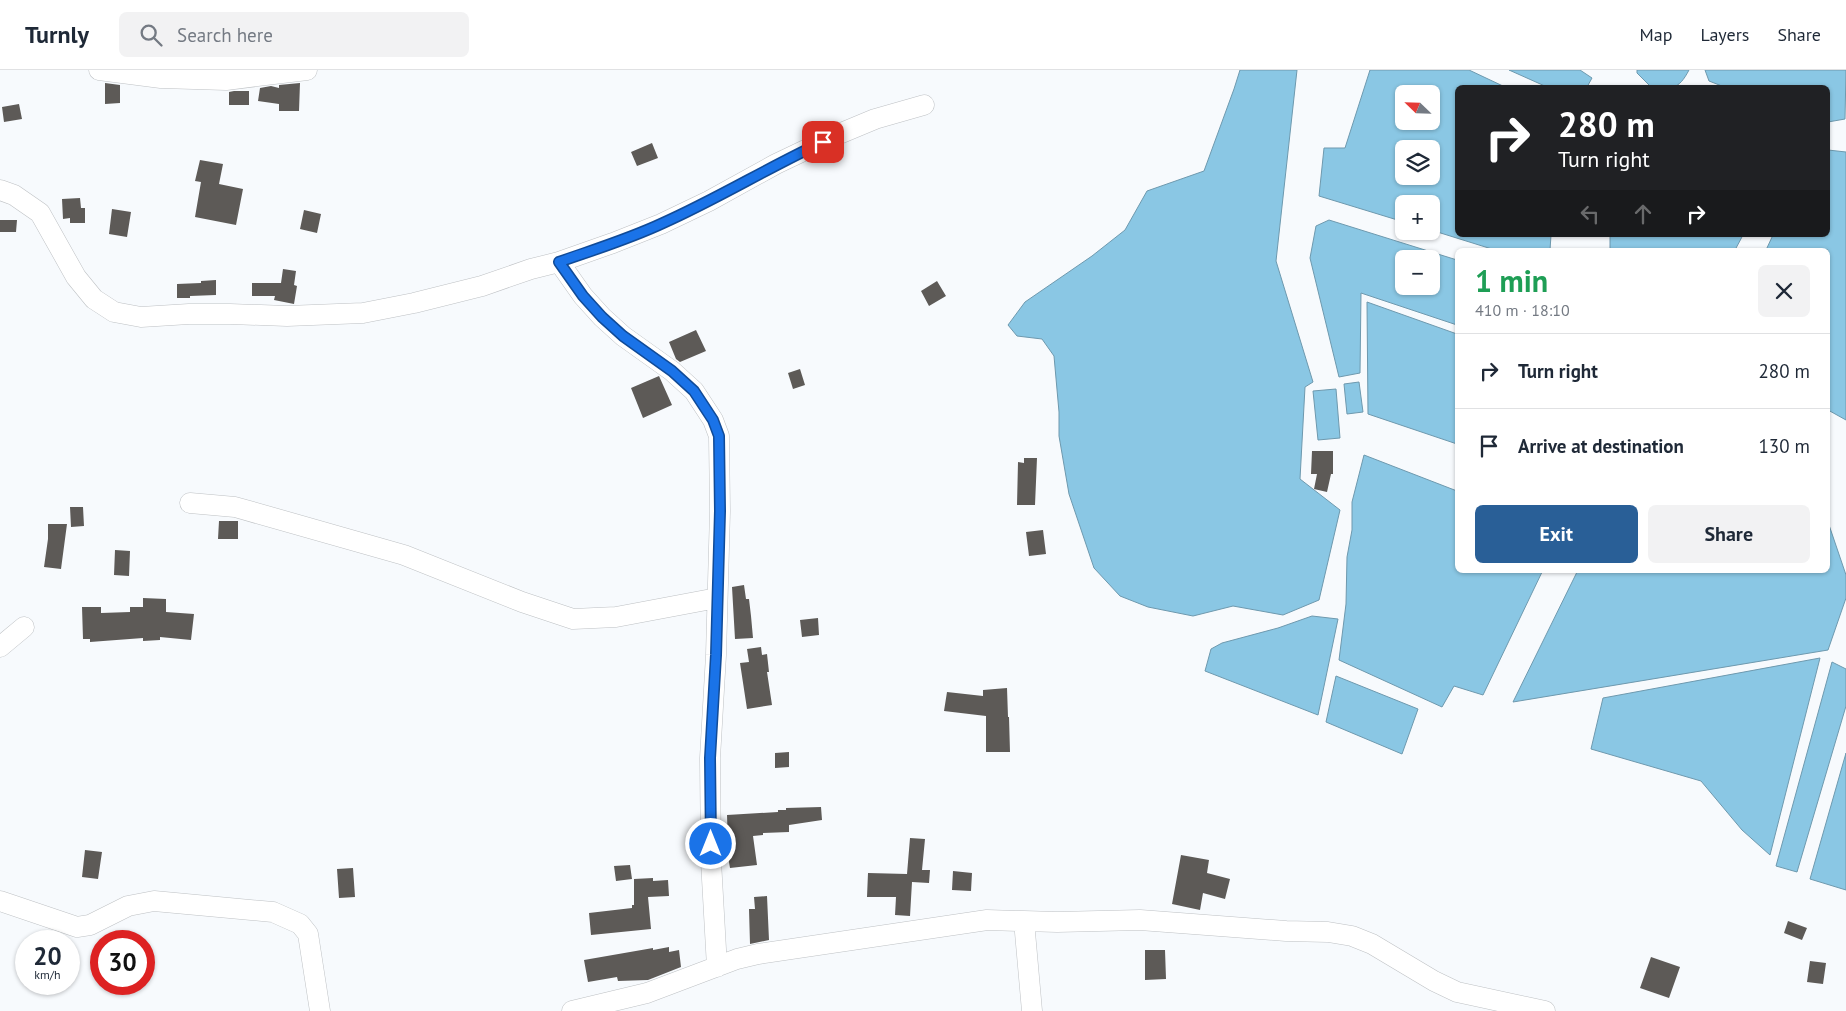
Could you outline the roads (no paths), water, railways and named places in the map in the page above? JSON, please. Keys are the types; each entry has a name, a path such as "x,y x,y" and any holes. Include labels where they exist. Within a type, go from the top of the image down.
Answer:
{"street":[{"path":"99,70 161,78 226,80 307,70"},
{"path":"0,190 14,195 40,213 76,277 94,299 114,312 141,317 189,314 288,316 363,313 414,303 482,286 559,262 661,224 709,201 776,164 839,134 875,119 924,106"},
{"path":"559,262 583,296 602,317 623,336 672,371 694,391 713,420 719,436 718,598 710,758 711,861 717,967"},
{"path":"190,503 234,506 404,555 522,602 573,619 616,617 718,598"},
{"path":"0,647 24,627"},
{"path":"0,902 77,927 90,925 128,906 154,901 273,912 300,924 308,934 320,1011"},
{"path":"572,1011 647,993 737,959 788,948 987,920 1101,922 1140,920 1337,933 1352,936 1372,944 1434,981 1457,992 1545,1011"},
{"path":"1024,921 1032,1011"}],"water":[{"path":"1240,70 1297,70 1276,261 1313,382 1305,387 1300,479 1340,510 1319,600 1283,615 1233,606 1193,616 1148,607 1120,596 1094,568 1069,494 1059,436 1054,356 1042,339 1017,336 1008,325 1025,302 1092,256 1125,230 1147,191 1204,171"},
{"path":"1370,70 1469,70 1501,85 1455,85 1455,237 1551,237 1550,248 1489,248 1440,233 1440,195 1395,195 1395,219 1319,196 1324,148 1345,148"},
{"path":"1509,70 1580,70 1592,78 1588,85 1543,85"},
{"path":"1637,70 1689,70 1678,85 1649,85 1637,73"},
{"path":"1705,70 1846,70 1845,119 1830,122 1830,85 1719,85 1709,81"},
{"path":"1830,150 1846,152 1846,420 1830,411 1830,248 1767,248 1772,237 1830,237"},
{"path":"1329,220 1425,250 1395,250 1395,295 1440,295 1440,255 1455,259 1455,324 1361,293 1360,373 1339,377 1310,258 1316,226"},
{"path":"1610,237 1742,237 1736,248 1610,248"},
{"path":"1367,302 1455,333 1455,443 1368,414"},
{"path":"1359,382 1363,412 1347,414 1344,384"},
{"path":"1336,389 1340,438 1318,440 1313,391"},
{"path":"1364,455 1455,490 1455,573 1542,573 1483,695 1454,686 1442,707 1339,660 1346,604 1347,557 1352,530 1352,502"},
{"path":"1830,528 1846,575 1846,598 1828,650 1513,702 1577,573 1830,573"},
{"path":"1312,616 1338,619 1318,715 1205,671 1211,649 1222,643 1278,628"},
{"path":"1820,658 1770,855 1742,830 1701,781 1591,749 1603,698"},
{"path":"1832,662 1846,669 1846,706 1797,872 1776,866"},
{"path":"1336,676 1418,709 1402,754 1326,722"},
{"path":"1846,753 1846,890 1810,879"}]}
